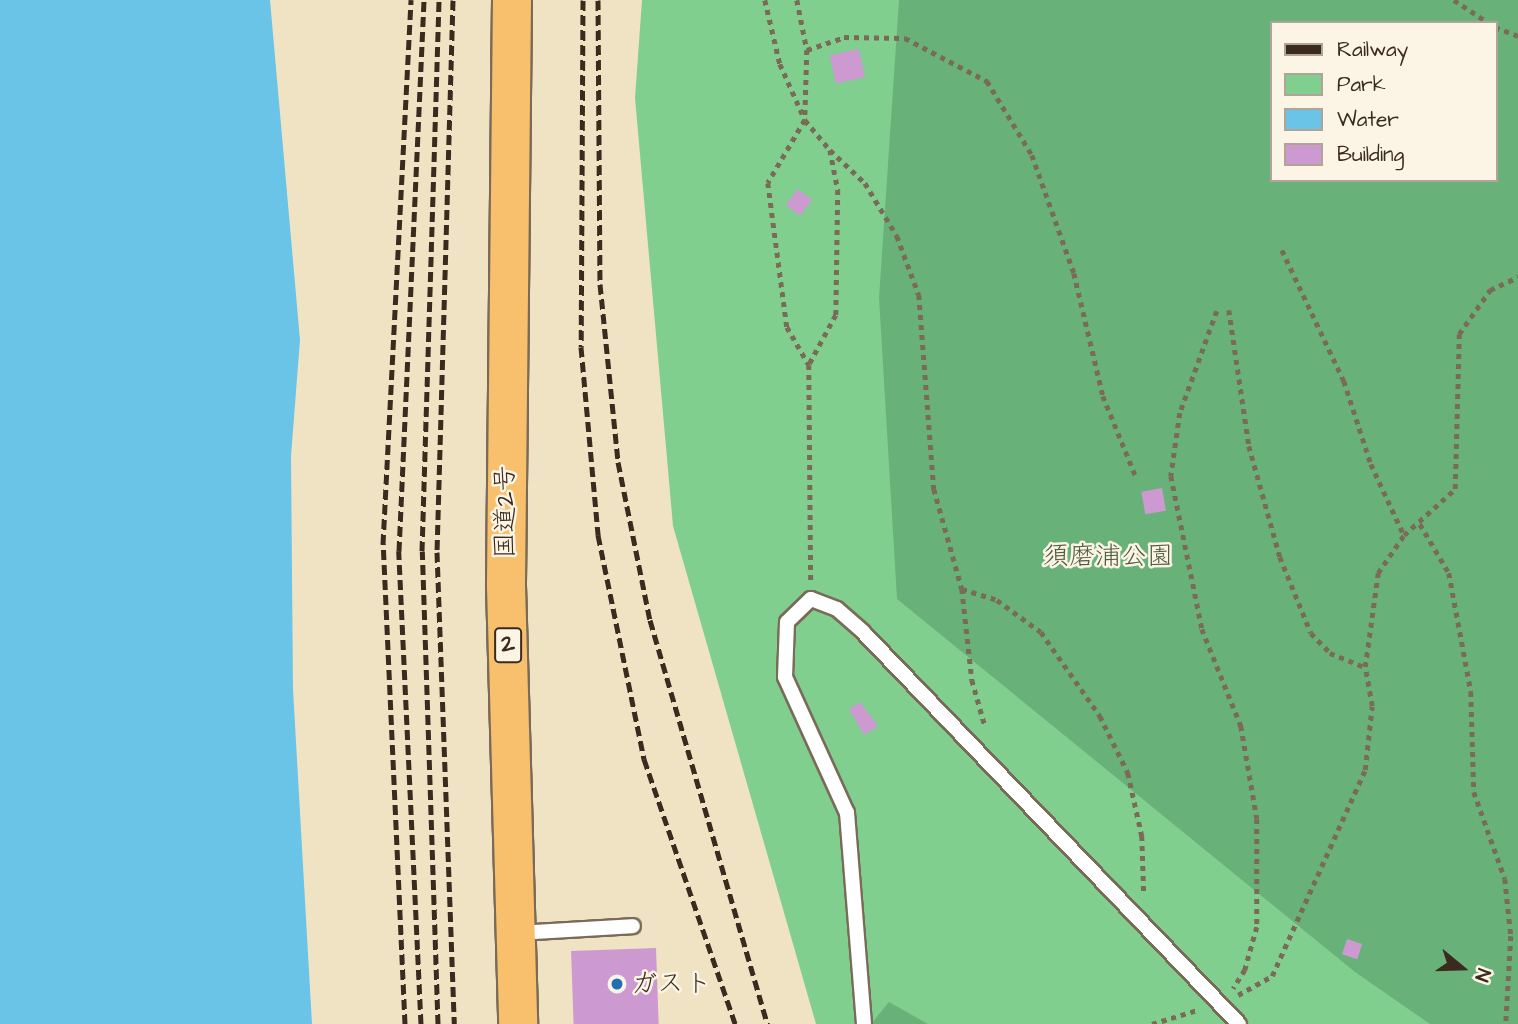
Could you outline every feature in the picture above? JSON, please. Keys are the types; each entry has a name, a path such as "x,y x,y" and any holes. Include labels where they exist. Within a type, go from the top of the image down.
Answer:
{"highway":[{"name":"国道2号","path":"512,0 505,371 518,1024"}],"lane":[{"path":"864,1024 847,813 785,677 788,622 811,599 854,624 1239,1024"},
{"path":"515,933 633,926"}],"path":[{"path":"765,0 780,64 805,120 830,150 865,183 897,236 919,295 934,489 962,589 972,680 987,733 984,758"},
{"path":"797,0 807,50 805,120 768,183 787,327 809,365"},
{"path":"1454,0 1486,21"},
{"path":"1497,28 1518,36"},
{"path":"807,50 844,37 905,38 987,81 1032,155 1074,272 1103,396 1136,477"},
{"path":"811,599 809,365 836,315 838,190 830,150"},
{"path":"1282,250 1344,381 1371,464 1404,535"},
{"path":"1152,1024 1222,1004 1272,976 1365,770 1372,706 1365,667 1378,573 1404,535 1420,524 1455,489 1459,334 1490,290 1518,277"},
{"path":"1229,310 1249,446 1280,557 1311,633 1330,653 1365,667"},
{"path":"1217,312 1180,413 1171,477 1202,629 1241,726 1257,819 1257,926 1245,970 1222,1004"},
{"path":"1420,524 1450,573 1471,692 1474,792 1505,879 1511,936 1506,1024"},
{"path":"962,589 997,600 1041,632 1100,716 1128,773 1142,836 1139,918"}],"green space":[{"name":"須磨浦公園","path":"642,0 1518,0 1518,1024 816,1024 673,526 635,98"},
{"name":"須磨浦公園","path":"899,0 1518,0 1518,1024 1430,1024 1355,972 897,599 879,298"},
{"path":"889,1002 928,1024 871,1024"}],"water":[{"path":"0,0 270,0 300,340 291,456 293,689 312,1024 0,1024"}],"building":[{"path":"859,49 865,77 836,84 830,55"},
{"path":"798,189 812,200 800,216 786,205"},
{"path":"1162,488 1166,511 1145,514 1141,492"},
{"path":"860,702 878,726 864,735 849,709"},
{"path":"1347,939 1362,944 1357,959 1342,954"},
{"name":"ガスト","path":"656,948 659,1024 574,1024 571,951"}],"railway":[{"path":"405,1024 383,544 411,0"},
{"path":"421,1024 399,551 424,0"},
{"path":"438,1024 422,551 439,0"},
{"path":"453,0 437,552 454,1024"},
{"path":"583,0 581,347 598,535 644,759 735,1024"},
{"path":"598,0 600,284 618,462 650,620 767,1024"}],"place":[{"name":"ガスト","path":"617,984"}]}
